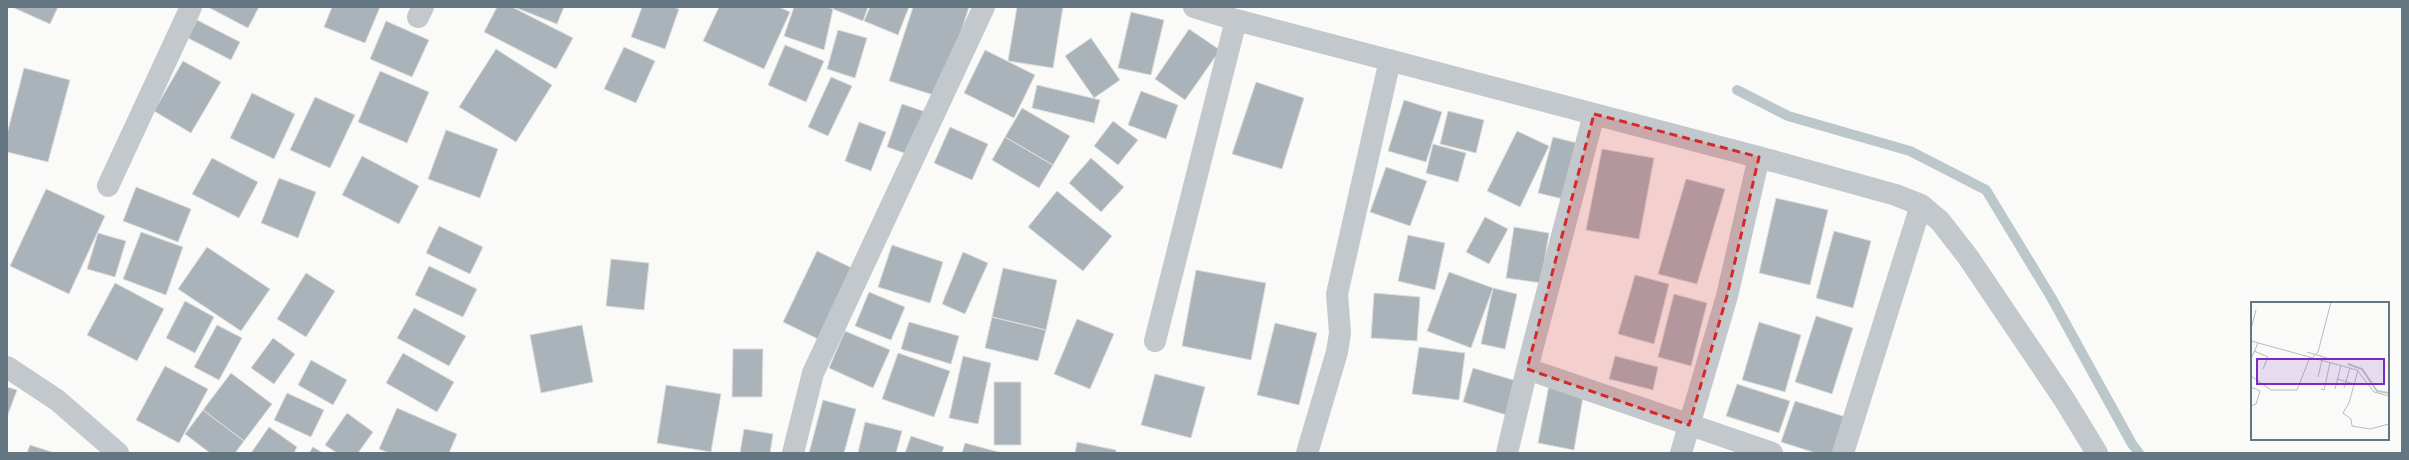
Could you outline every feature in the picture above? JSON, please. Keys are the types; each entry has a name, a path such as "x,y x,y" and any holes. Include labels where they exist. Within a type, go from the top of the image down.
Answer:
{"street":[{"path":"108,186 191,7"},
{"path":"793,453 813,373 984,7"},
{"path":"1194,7 1236,20 1759,157 1896,195 1921,205 1940,220 1968,257 2059,393 2097,453"},
{"path":"1155,341 1236,20"},
{"path":"1307,453 1338,352 1340,333 1337,294 1390,60"},
{"path":"1508,453 1527,368 1594,114"},
{"path":"1681,453 1728,296 1759,157"},
{"path":"1843,453 1921,205"},
{"path":"7,367 57,400 118,453"},
{"path":"1527,368 1772,453"}],"highlighted area":[{"path":"1594,114 1759,157 1727,296 1689,425 1527,369"}],"building":[{"path":"12,7 58,7 50,24"},
{"path":"208,7 259,7 248,28"},
{"path":"332,7 380,7 365,43 324,27"},
{"path":"497,7 512,7 573,38 556,69 484,32"},
{"path":"514,7 564,7 557,24"},
{"path":"642,7 673,7 679,9 665,49 631,37"},
{"path":"719,7 779,7 790,12 764,69 703,41"},
{"path":"794,7 828,7 833,9 824,50 784,36"},
{"path":"834,7 868,7 863,21 833,9"},
{"path":"870,7 909,7 898,35 864,21"},
{"path":"913,7 969,7 940,97 889,81"},
{"path":"1017,7 1063,7 1053,68 1008,61"},
{"path":"1131,12 1164,20 1151,75 1118,68"},
{"path":"197,20 240,42 231,60 188,38"},
{"path":"386,21 429,40 412,77 370,59"},
{"path":"1189,29 1220,50 1185,100 1155,79"},
{"path":"838,30 867,38 855,78 827,69"},
{"path":"1091,38 1120,80 1094,98 1065,56"},
{"path":"785,45 824,61 806,102 768,85"},
{"path":"624,47 655,61 636,103 604,89"},
{"path":"496,49 552,85 516,142 459,107"},
{"path":"985,50 1035,75 1014,118 964,93"},
{"path":"183,61 221,82 191,133 154,111"},
{"path":"24,68 70,80 48,162 7,152 7,134"},
{"path":"380,71 429,92 407,143 358,122"},
{"path":"831,77 852,86 828,136 808,127"},
{"path":"1256,82 1304,98 1282,169 1232,154"},
{"path":"1037,85 1100,100 1094,123 1032,108"},
{"path":"1141,91 1178,105 1166,139 1128,125"},
{"path":"252,93 295,114 274,159 230,138"},
{"path":"315,97 355,115 330,168 290,150"},
{"path":"1404,100 1442,112 1426,162 1388,151"},
{"path":"902,104 929,113 913,156 887,147"},
{"path":"1022,108 1070,136 1053,165 1005,137"},
{"path":"1448,111 1484,120 1476,153 1440,144"},
{"path":"1113,121 1138,140 1118,165 1094,146"},
{"path":"859,122 886,132 871,171 845,161"},
{"path":"950,127 988,144 972,180 934,163"},
{"path":"446,130 498,149 480,198 428,179"},
{"path":"1517,131 1549,146 1520,207 1487,191"},
{"path":"1005,137 1053,165 1039,188 992,160"},
{"path":"1553,137 1577,143 1563,199 1538,193"},
{"path":"1433,144 1466,153 1458,182 1426,173"},
{"path":"1602,149 1654,158 1639,239 1586,230"},
{"path":"362,156 419,186 399,224 342,195"},
{"path":"212,158 258,182 239,218 192,194"},
{"path":"1091,158 1124,187 1101,212 1069,183"},
{"path":"1386,167 1427,181 1410,226 1370,212"},
{"path":"279,178 316,192 298,238 261,223"},
{"path":"1686,179 1725,189 1697,284 1658,274"},
{"path":"136,187 191,209 178,242 123,221"},
{"path":"46,189 105,216 69,294 10,266"},
{"path":"1057,191 1112,236 1083,271 1028,227"},
{"path":"1776,198 1828,210 1810,285 1759,273"},
{"path":"1485,217 1508,229 1489,264 1466,252"},
{"path":"439,226 483,247 470,274 426,253"},
{"path":"1514,227 1549,233 1541,283 1506,278"},
{"path":"1834,231 1871,241 1853,308 1816,298"},
{"path":"141,232 183,247 166,295 123,279"},
{"path":"98,233 126,241 115,277 87,269"},
{"path":"1408,235 1445,243 1435,290 1398,281"},
{"path":"892,245 943,262 930,303 878,287"},
{"path":"207,247 270,289 241,331 178,289"},
{"path":"817,251 854,269 820,340 783,322"},
{"path":"963,252 988,263 965,314 942,304"},
{"path":"611,259 649,263 644,310 606,306"},
{"path":"429,266 477,289 463,317 415,295"},
{"path":"1003,268 1057,280 1046,330 992,317"},
{"path":"1196,270 1266,283 1251,360 1182,346"},
{"path":"1449,272 1493,288 1471,348 1427,331"},
{"path":"306,273 335,291 306,337 277,319"},
{"path":"1635,275 1669,284 1654,344 1618,334"},
{"path":"115,283 164,309 137,361 87,335"},
{"path":"1493,288 1517,294 1505,349 1481,344"},
{"path":"869,292 905,307 891,340 855,326"},
{"path":"1374,293 1420,297 1417,341 1371,338"},
{"path":"1674,294 1707,303 1691,366 1658,357"},
{"path":"185,301 214,317 195,353 166,338"},
{"path":"414,308 466,336 449,366 397,338"},
{"path":"1816,316 1853,328 1832,394 1795,382"},
{"path":"992,317 1046,330 1038,361 985,348"},
{"path":"1077,319 1114,334 1090,389 1054,374"},
{"path":"909,322 959,336 951,364 901,349"},
{"path":"1759,322 1801,335 1785,392 1742,380"},
{"path":"1275,323 1317,333 1299,405 1257,395"},
{"path":"217,325 242,338 219,380 194,367"},
{"path":"582,325 593,382 541,393 530,335"},
{"path":"845,331 890,350 873,388 829,368"},
{"path":"273,338 295,354 274,384 251,368"},
{"path":"1419,347 1465,353 1459,400 1412,394"},
{"path":"733,349 763,349 762,397 732,397"},
{"path":"403,353 454,382 437,412 386,383"},
{"path":"898,353 950,371 934,417 882,399"},
{"path":"963,356 991,363 978,424 949,418"},
{"path":"1615,356 1658,367 1653,390 1609,379"},
{"path":"311,360 347,380 333,405 298,385"},
{"path":"165,366 208,389 179,443 136,420"},
{"path":"1473,368 1520,382 1510,416 1463,402"},
{"path":"231,373 272,404 244,441 203,410"},
{"path":"1155,374 1205,387 1191,438 1141,425"},
{"path":"994,382 1021,382 1021,445 994,445"},
{"path":"1737,384 1790,401 1779,433 1726,416"},
{"path":"666,385 721,394 711,452 657,443"},
{"path":"1549,385 1584,391 1574,450 1538,443"},
{"path":"7,387 17,390 7,417"},
{"path":"287,393 324,410 311,437 274,420"},
{"path":"823,400 856,409 844,453 809,453"},
{"path":"1795,401 1846,417 1835,453 1816,453 1781,442"},
{"path":"397,408 457,434 449,453 389,453 379,449"},
{"path":"203,410 244,441 235,453 210,453 185,434"},
{"path":"347,413 373,432 358,453 337,453 325,445"},
{"path":"865,422 902,431 896,453 858,453"},
{"path":"269,427 297,447 294,453 251,453"},
{"path":"744,429 773,434 770,453 740,453"},
{"path":"911,436 944,447 942,453 905,453"},
{"path":"1077,442 1116,450 1116,453 1075,453"},
{"path":"965,443 1002,453 962,453"},
{"path":"30,445 55,453 27,453"},
{"path":"313,447 323,453 309,453"}],"waterway":[{"path":"1737,90 1788,116 1910,151 1986,190 2051,297 2132,444 2139,453"}]}
